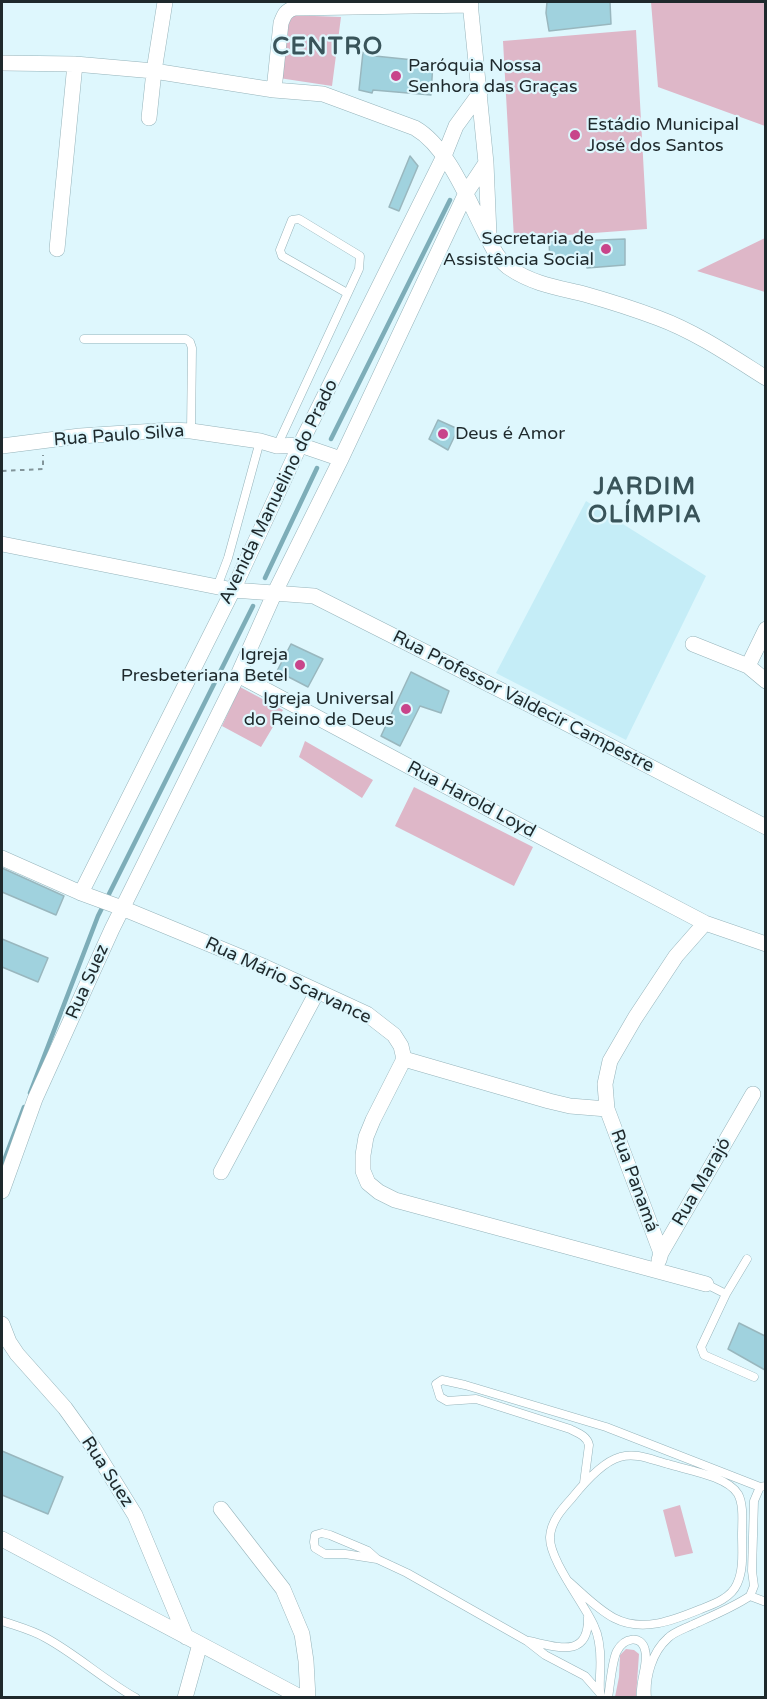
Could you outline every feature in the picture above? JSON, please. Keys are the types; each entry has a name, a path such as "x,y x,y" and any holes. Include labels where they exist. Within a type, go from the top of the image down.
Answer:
{"street":[{"path":"149,118 165,2"},
{"path":"274,90 281,23 288,9 470,3 486,163 489,240"},
{"path":"2,63 75,64 154,71 274,90 322,94 415,128 424,133 444,156 501,261 511,269 532,281 603,299 659,318 700,338 765,378"},
{"path":"57,249 75,64"},
{"name":"Avenida Manuelino do Prado","path":"81,892 233,590 300,445 444,156 456,126 480,93"},
{"path":"122,908 342,459 466,193 486,163"},
{"name":"Rua Paulo Silva","path":"2,446 80,436 171,430 260,441 277,446 300,445 342,459"},
{"name":"Rua Professor Valdecir Campestre","path":"2,544 233,590 314,596 562,721 765,827"},
{"path":"748,666 765,629"},
{"path":"693,644 748,666 765,681"},
{"name":"Rua Harold Loyd","path":"238,675 705,923 765,944"},
{"name":"Rua Mário Scarvance","path":"2,858 265,967 367,1014 394,1035 401,1046 404,1059"},
{"name":"Rua Suez","path":"2,1191 35,1099 122,908"},
{"name":"Rua Panamá","path":"661,1253 607,1108 605,1084 610,1061 619,1043 676,956 705,923"},
{"path":"221,1172 317,992"},
{"path":"607,1108 570,1106 549,1101 404,1059 372,1120 366,1137 363,1171 368,1183 395,1200 706,1284"},
{"name":"Rua Marajó","path":"656,1272 661,1253 753,1094"},
{"name":"Rua Suez","path":"2,1323 9,1342 17,1354 65,1408 135,1515 186,1637"},
{"path":"221,1509 283,1589 302,1634 308,1698"},
{"path":"2,1539 302,1698"},
{"path":"185,1698 200,1644"}],"lane":[{"path":"277,446 359,269 360,256 299,219 292,220 280,250 282,256 347,292"},
{"path":"84,339 186,339 190,342 192,348 191,431"},
{"path":"217,587 228,558 260,441"},
{"path":"747,1259 726,1294 701,1347 704,1355 754,1377"},
{"path":"706,1284 726,1294"},
{"path":"584,1483 590,1445 580,1433 476,1399 447,1401 440,1397 436,1384 442,1380 465,1385 606,1428 763,1486 754,1501 753,1586 750,1596 739,1604 669,1637 658,1649 645,1676 640,1691 641,1698"},
{"path":"568,1581 614,1618 632,1623 654,1625 674,1620 719,1602 735,1590 741,1575 742,1513 738,1496 731,1487 712,1477 632,1454 618,1457 605,1464 584,1483 556,1517 550,1533 550,1542 568,1581 594,1625 599,1640 599,1695"},
{"path":"377,1559 345,1554 325,1554 315,1548 315,1535 322,1533 330,1535 368,1551 377,1559 406,1573 585,1676 599,1695"},
{"path":"750,1596 765,1602"},
{"path":"526,1641 565,1648 579,1644 584,1640 588,1631 588,1615"},
{"path":"2,1621 44,1636 136,1698"},
{"path":"608,1698 616,1652 628,1639 637,1641 644,1647 647,1698"}],"path":[{"path":"2,471 43,469 43,454"}],"shaded area":[{"path":"651,2 765,2 765,126 658,87"},
{"path":"288,15 341,17 332,86 279,78"},
{"name":"Estádio Municipal José dos Santos","path":"636,30 647,229 514,239 503,41"},
{"path":"765,238 765,292 697,271"},
{"path":"586,501 706,576 626,740 496,673"},
{"path":"240,687 283,710 261,747 222,726"},
{"path":"305,741 373,780 362,798 299,757"},
{"path":"414,787 533,847 514,886 395,826"},
{"path":"680,1505 693,1553 675,1557 663,1510"},
{"path":"626,1649 634,1650 639,1654 636,1697 615,1697 620,1655"}],"building":[{"path":"547,2 610,2 611,24 549,31"},
{"name":"Paróquia Nossa Senhora das Graças","path":"363,52 375,53 375,56 433,62 431,95 373,90 372,93 359,90"},
{"path":"410,156 418,166 399,211 389,207"},
{"path":"625,239 625,265 587,268 587,258 550,261 549,242"},
{"name":"Deus é Amor","path":"438,420 458,429 448,450 429,439"},
{"name":"Igreja Presbeteriana Betel","path":"291,644 323,659 308,687 277,671"},
{"name":"Igreja Universal do Reino de Deus","path":"411,672 449,691 441,713 420,706 400,746 381,736"},
{"path":"2,868 64,896 56,915 2,892"},
{"path":"2,939 48,958 38,982 2,967"},
{"path":"739,1323 765,1336 765,1370 728,1349"},
{"path":"2,1451 63,1477 48,1514 2,1495"}],"waterway":[{"path":"331,439 450,200"},
{"path":"265,578 317,468"},
{"path":"30,1093 98,916 253,606"},
{"path":"2,1166 24,1107"}],"place":[{"name":"Paróquia Nossa Senhora das Graças","path":"396,76"},
{"name":"Estádio Municipal José dos Santos","path":"575,135"},
{"name":"Secretaria de Assistência Social","path":"606,249"},
{"name":"Deus é Amor","path":"443,434"},
{"name":"Igreja Presbeteriana Betel","path":"300,665"},
{"name":"Igreja Universal do Reino de Deus","path":"406,709"}],"district":[{"name":"CENTRO","path":"328,48"},
{"name":"JARDIM OLÍMPIA","path":"645,502"}]}
